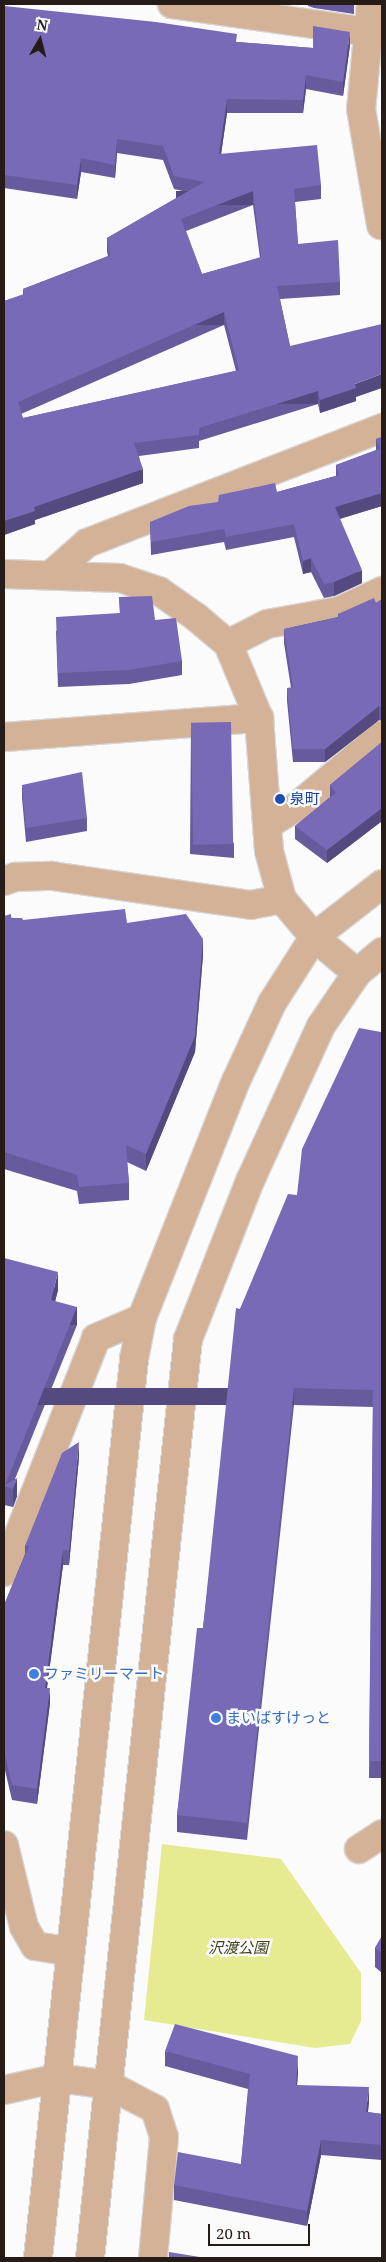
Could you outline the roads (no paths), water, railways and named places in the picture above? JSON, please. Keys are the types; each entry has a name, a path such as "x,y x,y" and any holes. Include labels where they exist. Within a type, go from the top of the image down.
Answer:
{"street":[{"path":"172,4 369,32"},
{"path":"371,4 369,32 372,105 381,225"},
{"path":"53,574 87,543 382,428"},
{"path":"4,574 53,574 120,578 159,591 196,617 228,644 259,718 269,824 269,850 282,899 314,937 357,973"},
{"path":"228,644 267,624 339,611 382,591"},
{"path":"4,738 259,718"},
{"path":"269,824 296,807 382,735"},
{"path":"4,882 15,877 52,876 251,905 282,899"},
{"path":"38,2258 134,1359 142,1318 236,1081 272,1003 314,937 382,884"},
{"path":"90,2258 188,1339 250,1181 292,1084 321,1026 357,973 382,952"},
{"path":"4,1572 96,1338 142,1318"},
{"path":"359,1849 382,1834"},
{"path":"4,1845 24,1927 35,1946 71,1952"},
{"path":"4,2090 58,2078 109,2085 155,2109 164,2137 153,2258"}],"place":[{"name":"泉町","path":"280,799"},
{"name":"ファミリーマート","path":"34,1674"},
{"name":"まいばすけっと","path":"216,1718"}],"park label":[{"name":"沢渡公園","path":"238,1948"}]}
